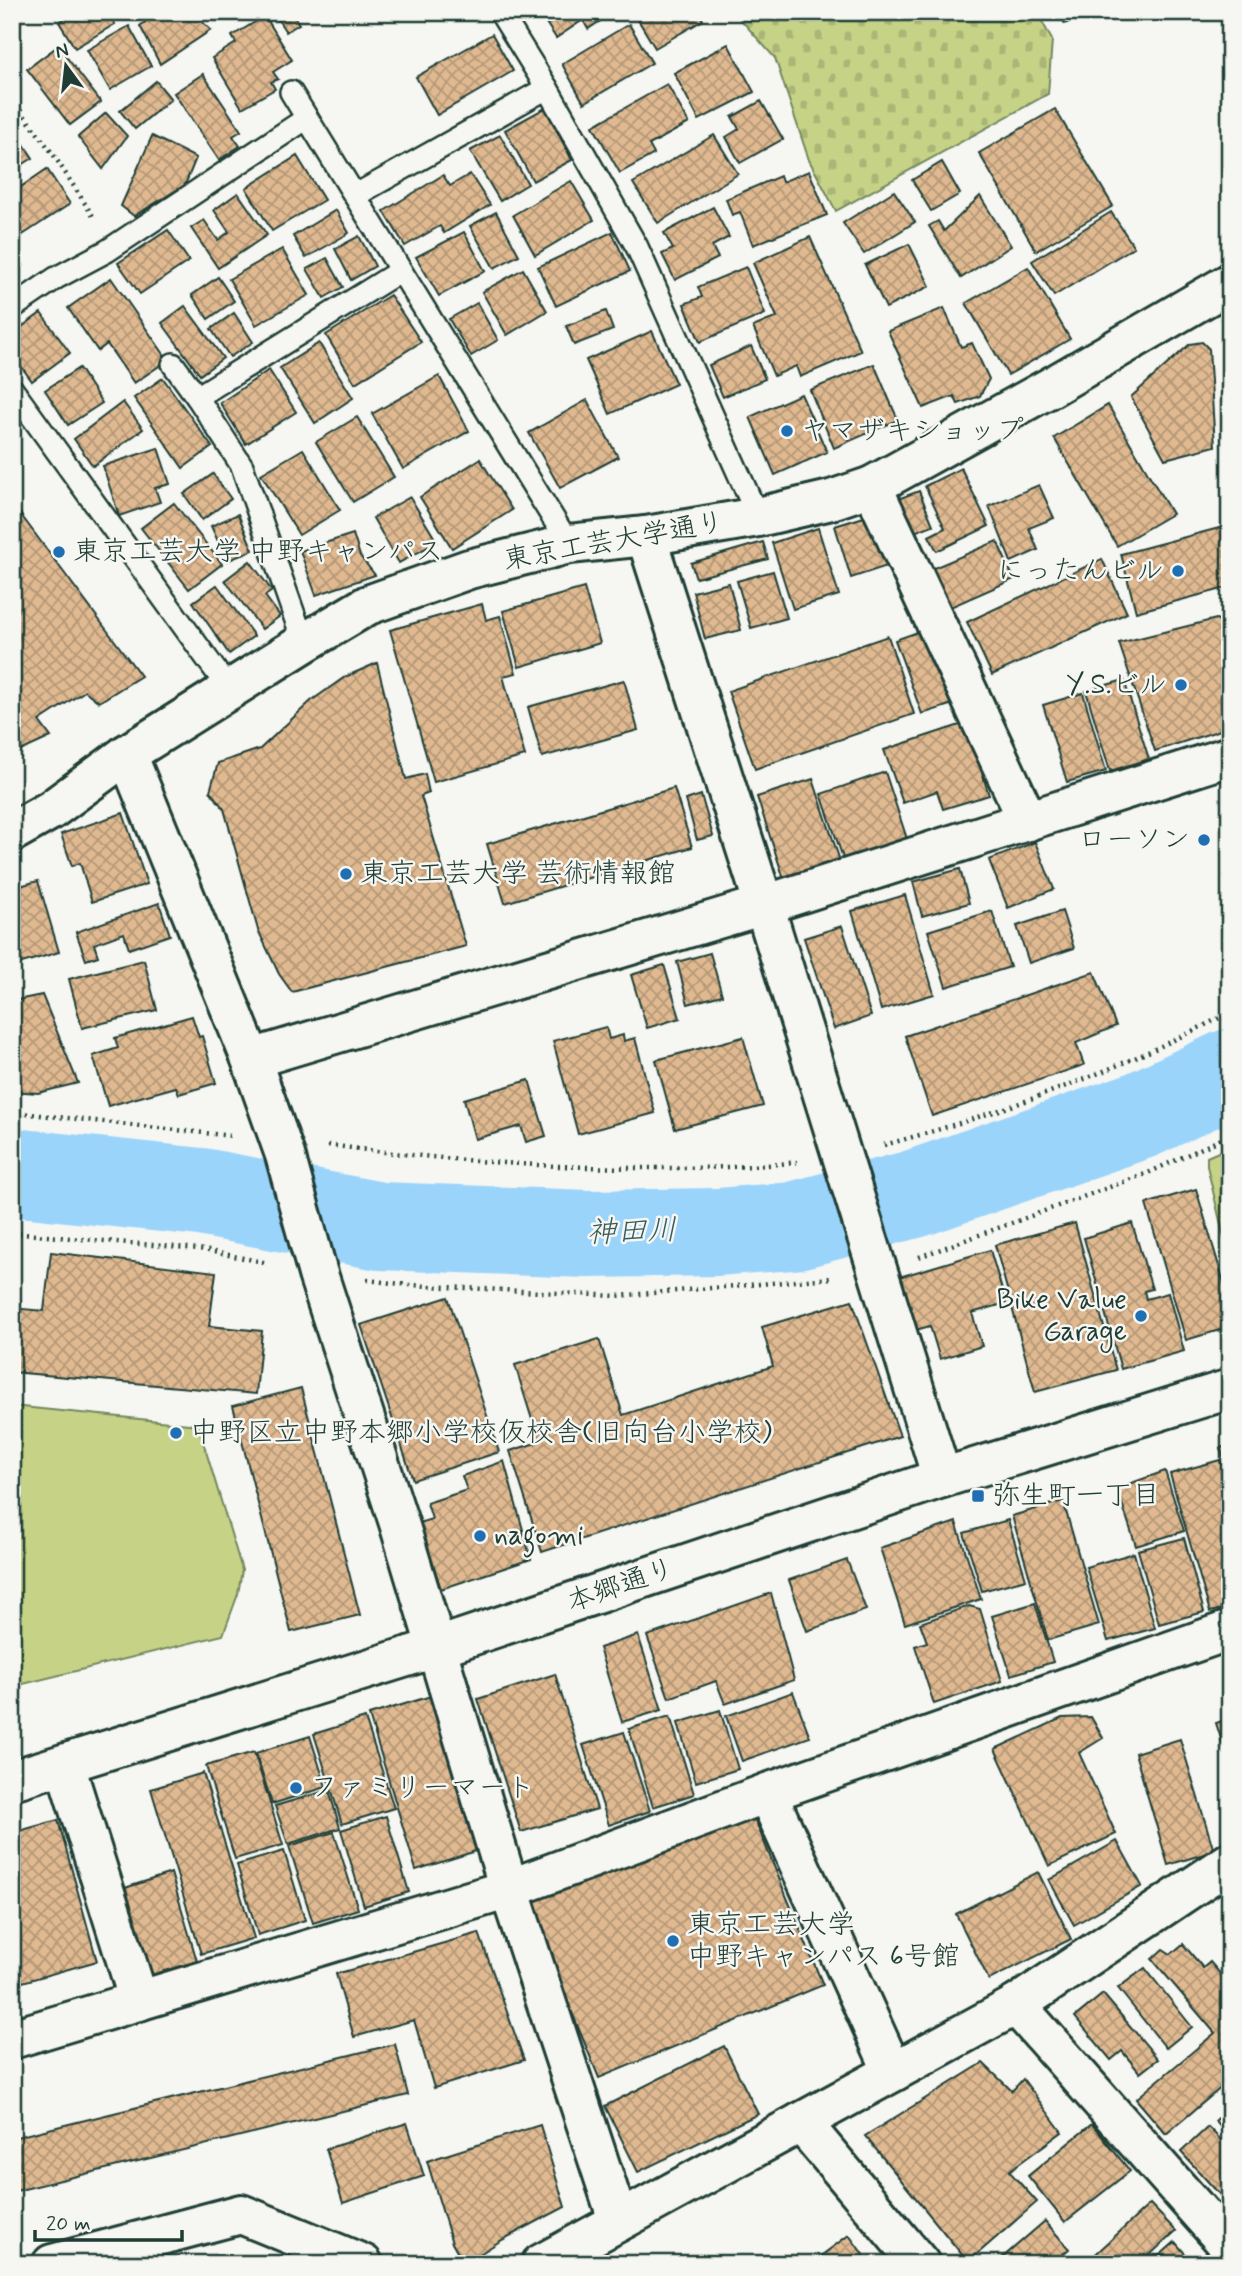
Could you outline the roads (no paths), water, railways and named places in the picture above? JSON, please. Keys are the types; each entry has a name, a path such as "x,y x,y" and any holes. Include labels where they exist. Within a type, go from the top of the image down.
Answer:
{"street":[{"name":"東京工芸大学通り","path":"12,832 51,810 127,754 229,689 369,605 469,569 569,544 646,536 758,517 831,500 872,486 1051,387 1230,283"},
{"path":"872,486 1028,821"},
{"path":"646,536 942,1478"},
{"path":"127,754 251,1059 282,1147 509,1889 618,2220"},
{"path":"251,1059 764,905 1230,756"},
{"name":"本郷通り","path":"12,1780 435,1648 942,1478 1230,1389"},
{"path":"12,2039 509,1889 767,1793 1230,1630"},
{"path":"65,1765 139,2001"},
{"path":"767,1793 893,2072"},
{"path":"541,2264 1016,2005 1230,1862"},
{"path":"1016,2005 1227,2236"},
{"path":"801,2122 920,2264"},
{"path":"52,2264 114,2256 241,2214 363,2264"}],"lane":[{"path":"500,12 547,88 637,247 758,517"},
{"path":"356,195 547,88"},
{"path":"291,92 569,544"},
{"path":"12,308 57,278 107,251 307,118"},
{"path":"197,397 400,271"},
{"path":"173,364 242,466 304,643"},
{"path":"12,389 229,689"}],"waterway":[{"name":"神田川","path":"12,1172 201,1192 380,1226 588,1234 717,1232 793,1226 914,1194 1141,1115 1230,1073"}],"place":[{"name":"ヤマザキショップ","path":"787,431"},
{"name":"東京工芸大学 中野キャンパス","path":"59,552"},
{"name":"にったんビル","path":"1178,571"},
{"name":"Y.S.ビル","path":"1181,685"},
{"name":"ローソン","path":"1204,840"},
{"name":"東京工芸大学 芸術情報館","path":"346,874"},
{"name":"Bike Value Garage","path":"1141,1316"},
{"name":"中野区立中野本郷小学校仮校舎(旧向台小学校)","path":"176,1433"},
{"name":"弥生町一丁目","path":"978,1496"},
{"name":"nagomi","path":"480,1536"},
{"name":"ファミリーマート","path":"296,1788"},
{"name":"東京工芸大学 中野キャンパス 6号館","path":"673,1941"}]}
